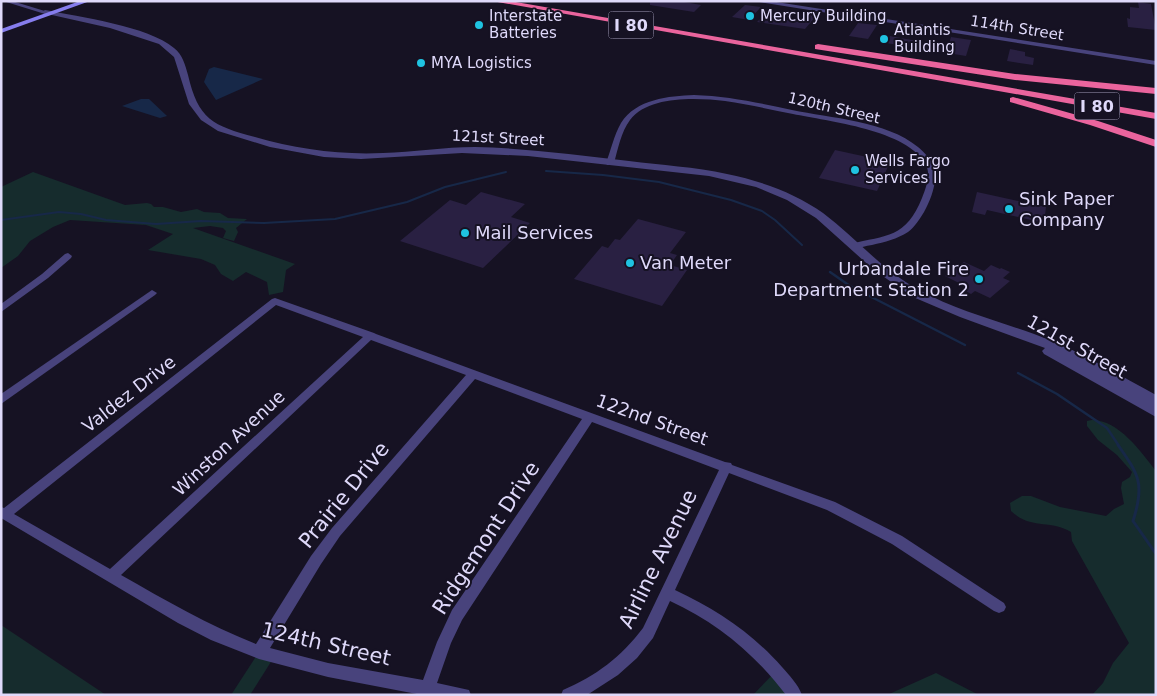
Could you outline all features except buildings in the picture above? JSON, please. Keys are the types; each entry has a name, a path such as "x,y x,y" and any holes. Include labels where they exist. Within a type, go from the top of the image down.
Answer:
{"highway":[{"name":"I 80","path":"496,1 1156,116"},
{"name":"I 80","path":"531,1 1156,108"},
{"path":"633,19 959,70 1048,81 1156,91"},
{"path":"814,57 838,64 1046,108 1156,144"}],"main road":[{"path":"48,13 78,1"},
{"path":"1,29 87,1"}],"street":[{"name":"121st Street","path":"5,1 142,35 165,44 179,58 189,98 199,116 214,126 247,138 294,150 343,156 381,156 472,150 707,172 754,183 802,204 820,217 884,273 914,293 953,312 1046,343 1156,400"},
{"name":"114th Street","path":"756,1 1156,63"},
{"name":"120th Street","path":"610,162 625,121 640,108 663,100 682,97 732,100 862,126 887,134 906,143 925,158 932,172 932,183 919,218 908,229 891,237 854,246"},
{"path":"1,309 68,256"},
{"path":"1,400 152,293"},
{"name":"122nd Street","path":"276,301 812,498 864,522 931,561 999,607"},
{"name":"Valdez Drive","path":"3,513 276,301"},
{"name":"121st Street","path":"1006,330 1156,412"},
{"name":"Winston Avenue","path":"111,576 371,335"},
{"name":"Prairie Drive","path":"258,652 316,560 336,532 474,373"},
{"name":"Ridgemont Drive","path":"428,688 444,642 457,615 590,416"},
{"name":"Airline Avenue","path":"568,695 601,680 619,668 637,650 648,633 668,593 727,466"},
{"name":"124th Street","path":"3,513 208,631 258,652 328,670 428,688"},
{"path":"668,593 722,622 748,642 768,661 795,695"},
{"path":"428,688 464,695"}],"green space":[{"path":"33,172 125,205 147,203 154,207 163,207 181,212 197,209 204,212 220,213 228,218 247,219 236,228 238,232 234,241 223,238 226,231 223,228 210,226 193,228 295,264 286,270 283,292 269,295 267,282 246,272 233,281 221,274 215,265 201,259 148,250 173,234 146,225 70,220 53,227 30,241 18,256 1,268 1,187"},
{"path":"1087,421 1102,421 1120,431 1156,471 1156,695 1092,695 1103,683 1113,663 1129,643 1072,541 1071,532 1056,526 1033,523 1018,517 1011,511 1010,503 1022,496 1031,496 1060,507 1106,516 1124,504 1121,488 1122,482 1130,477 1132,472 1117,455 1098,440 1087,426"},
{"path":"1,625 106,695 1,695"},
{"path":"259,652 274,657 250,695 231,695"},
{"path":"776,671 795,695 753,695"},
{"path":"936,673 979,695 887,695"}],"water":[{"path":"214,67 263,79 216,100 204,82 209,69"},
{"path":"141,99 149,99 167,116 160,118 122,106"}],"waterway":[{"path":"546,171 603,175 659,182 731,200 762,211 775,220 802,245"},
{"path":"1,220 59,212 81,214 106,220 156,224 201,221 264,223 335,219 407,202 445,187 506,172"},
{"path":"830,272 850,286 965,345"},
{"path":"1018,373 1057,394 1107,428 1119,446"},
{"path":"1118,445 1131,464 1138,480 1139,498 1133,521 1156,554"}],"place":[{"name":"Mercury Building","path":"750,16"},
{"name":"Interstate Batteries","path":"479,25"},
{"name":"Atlantis Building","path":"884,39"},
{"name":"MYA Logistics","path":"421,63"},
{"name":"Wells Fargo Services II","path":"855,170"},
{"name":"Sink Paper Company","path":"1009,209"},
{"name":"Mail Services","path":"465,233"},
{"name":"Van Meter","path":"630,263"},
{"name":"Urbandale Fire Department Station 2","path":"979,279"}]}
